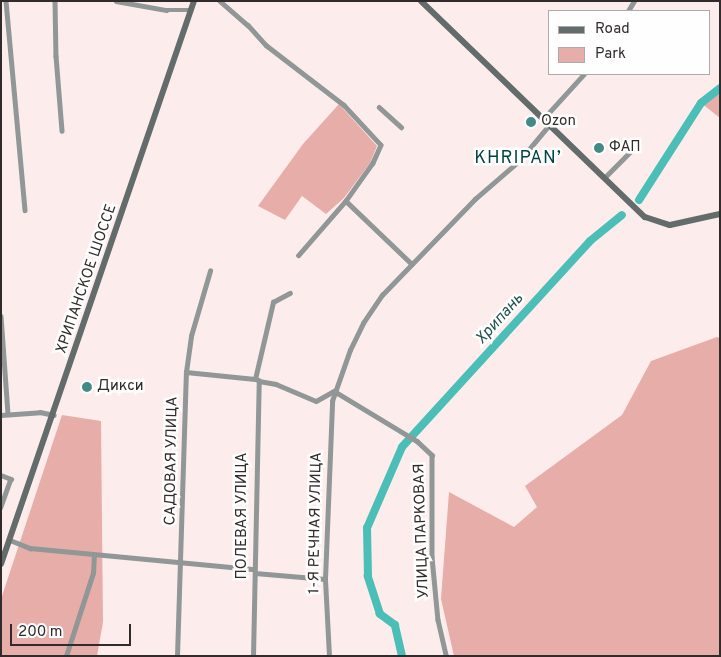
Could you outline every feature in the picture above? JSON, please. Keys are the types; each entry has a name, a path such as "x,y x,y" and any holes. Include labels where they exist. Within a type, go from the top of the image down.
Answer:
{"main road":[{"name":"ХРИПАНСКОЕ ШОССЕ","path":"1,564 54,416 194,1"},
{"path":"421,1 551,123 645,217 664,225 686,223 720,214"}],"street":[{"path":"6,1 25,210"},
{"path":"55,1 56,56 62,132"},
{"path":"116,1 166,10 190,10"},
{"path":"220,1 248,25 266,45 344,105 381,146 373,163 346,200 299,255"},
{"path":"544,118 583,75"},
{"path":"379,107 401,127"},
{"path":"186,372 276,384 316,401 334,391 366,317 412,264 492,182 520,160 551,123"},
{"path":"604,178 638,144"},
{"path":"346,200 412,264"},
{"name":"САДОВАЯ УЛИЦА","path":"177,656 182,564 186,372 191,336 210,271"},
{"name":"ПОЛЕВАЯ УЛИЦА","path":"253,656 257,380 273,302 290,293"},
{"path":"1,316 8,414"},
{"name":"УЛИЦА ПАРКОВАЯ","path":"334,391 417,441 432,455 432,556 438,620 446,656"},
{"name":"1-Я РЕЧНАЯ УЛИЦА","path":"330,656 325,579 334,391"},
{"path":"1,415 40,412 54,416"},
{"path":"1,475 11,479 1,507"},
{"path":"10,540 30,548 325,579"},
{"path":"66,656 93,573 94,555"}],"green space":[{"path":"720,88 720,118 701,103"},
{"path":"339,104 377,146 370,163 344,198 326,214 302,196 285,220 258,206 303,144"},
{"path":"717,337 720,338 720,656 454,656 441,599 449,492 514,527 537,507 525,486 622,415 651,361"},
{"path":"62,415 101,421 103,622 97,656 1,656 1,599"}],"waterway":[{"name":"Хрипань","path":"639,200 701,103 720,88"},
{"name":"Хрипань","path":"402,656 395,625 380,614 368,576 367,528 402,447 590,241 622,215"}],"place":[{"name":"Ozon","path":"531,122"},
{"name":"ФАП","path":"599,148"},
{"name":"Дикси","path":"87,387"}],"district":[{"name":"KHRIPAN’","path":"518,159"}]}
